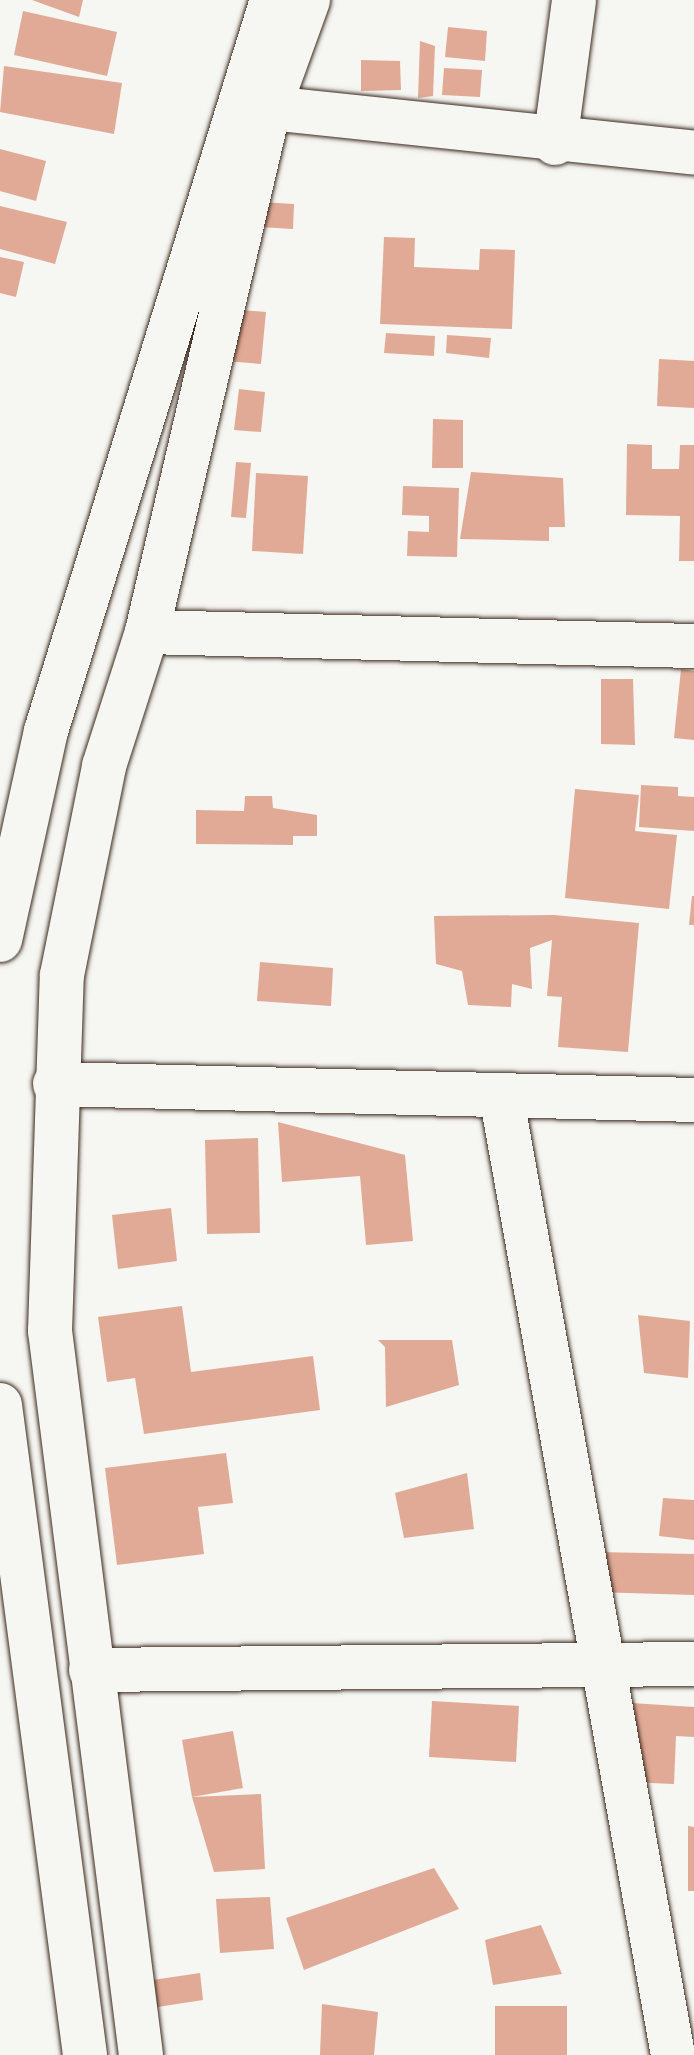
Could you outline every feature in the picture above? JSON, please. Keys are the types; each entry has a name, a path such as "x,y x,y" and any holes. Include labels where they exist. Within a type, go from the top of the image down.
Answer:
{"street":[{"path":"0,940 46,731 272,0"},
{"path":"141,2055 50,1331 55,1084 68,945 104,766 147,632 269,108 308,0"},
{"path":"555,143 574,0"},
{"path":"269,108 555,143 694,153"},
{"path":"147,632 694,646"},
{"path":"55,1084 502,1100 694,1100"},
{"path":"502,1100 673,2055"},
{"path":"0,1405 85,2055"},
{"path":"91,1670 604,1661 694,1664"}],"building":[{"path":"32,0 83,0 79,17"},
{"path":"23,11 117,32 107,76 14,55"},
{"path":"448,27 487,31 485,61 445,57"},
{"path":"420,41 435,46 433,96 418,98"},
{"path":"361,60 400,61 401,90 361,91"},
{"path":"4,66 122,83 114,134 0,112"},
{"path":"444,68 482,70 480,97 442,95"},
{"path":"0,149 46,161 36,201 0,191"},
{"path":"261,202 294,204 293,229 260,227"},
{"path":"0,206 67,222 55,264 0,249"},
{"path":"384,237 415,238 414,267 479,270 480,249 515,250 512,329 380,324"},
{"path":"0,257 24,262 16,297 0,293"},
{"path":"230,309 266,312 261,364 226,361"},
{"path":"386,333 435,336 434,356 384,353"},
{"path":"447,335 491,338 489,358 446,353"},
{"path":"659,359 694,361 694,408 657,406"},
{"path":"239,389 265,392 261,432 234,430"},
{"path":"433,419 463,420 463,468 432,468"},
{"path":"627,444 652,445 652,469 679,469 680,445 694,445 694,561 679,561 680,516 626,515"},
{"path":"236,462 251,463 246,518 231,517"},
{"path":"471,472 563,478 565,527 549,527 549,541 460,539"},
{"path":"256,473 308,476 303,554 252,551"},
{"path":"403,486 459,488 457,557 407,556 408,531 429,532 429,516 402,515"},
{"path":"681,669 694,671 694,740 674,738"},
{"path":"601,679 633,679 635,745 601,744"},
{"path":"641,785 678,787 678,796 694,797 694,831 639,827"},
{"path":"575,789 639,795 635,831 677,835 669,909 565,898"},
{"path":"245,796 272,796 273,808 317,815 317,836 293,836 293,845 196,844 196,810 244,811"},
{"path":"692,896 694,925 689,925"},
{"path":"554,915 639,923 628,1052 558,1047 562,997 547,996 552,940 530,948 532,989 512,984 511,1007 468,1005 462,971 436,964 434,916"},
{"path":"260,962 333,968 331,1006 257,1001"},
{"path":"278,1122 405,1155 413,1241 366,1245 360,1176 282,1182"},
{"path":"258,1138 260,1233 207,1234 205,1140"},
{"path":"171,1208 177,1261 118,1269 112,1215"},
{"path":"182,1306 191,1372 313,1356 320,1410 144,1434 135,1378 107,1382 98,1317"},
{"path":"638,1315 690,1321 688,1378 644,1373"},
{"path":"378,1340 452,1340 459,1385 386,1407 385,1347"},
{"path":"226,1453 233,1503 198,1507 204,1554 117,1565 105,1468"},
{"path":"467,1473 474,1529 404,1538 395,1493"},
{"path":"663,1498 694,1500 694,1540 659,1536"},
{"path":"596,1552 694,1554 694,1595 594,1592"},
{"path":"432,1701 519,1706 516,1762 429,1757"},
{"path":"631,1703 694,1707 694,1737 676,1736 674,1784 627,1782"},
{"path":"233,1731 243,1788 192,1797 182,1740"},
{"path":"261,1794 265,1869 214,1872 192,1797"},
{"path":"688,1826 694,1827 694,1891 688,1891"},
{"path":"434,1868 459,1909 304,1970 286,1918"},
{"path":"270,1897 274,1949 220,1953 216,1899"},
{"path":"541,1925 562,1974 493,1985 485,1940"},
{"path":"200,1973 203,2000 151,2008 146,1981"},
{"path":"322,2004 378,2012 374,2055 320,2055"},
{"path":"495,2006 567,2006 567,2055 495,2055"}]}
